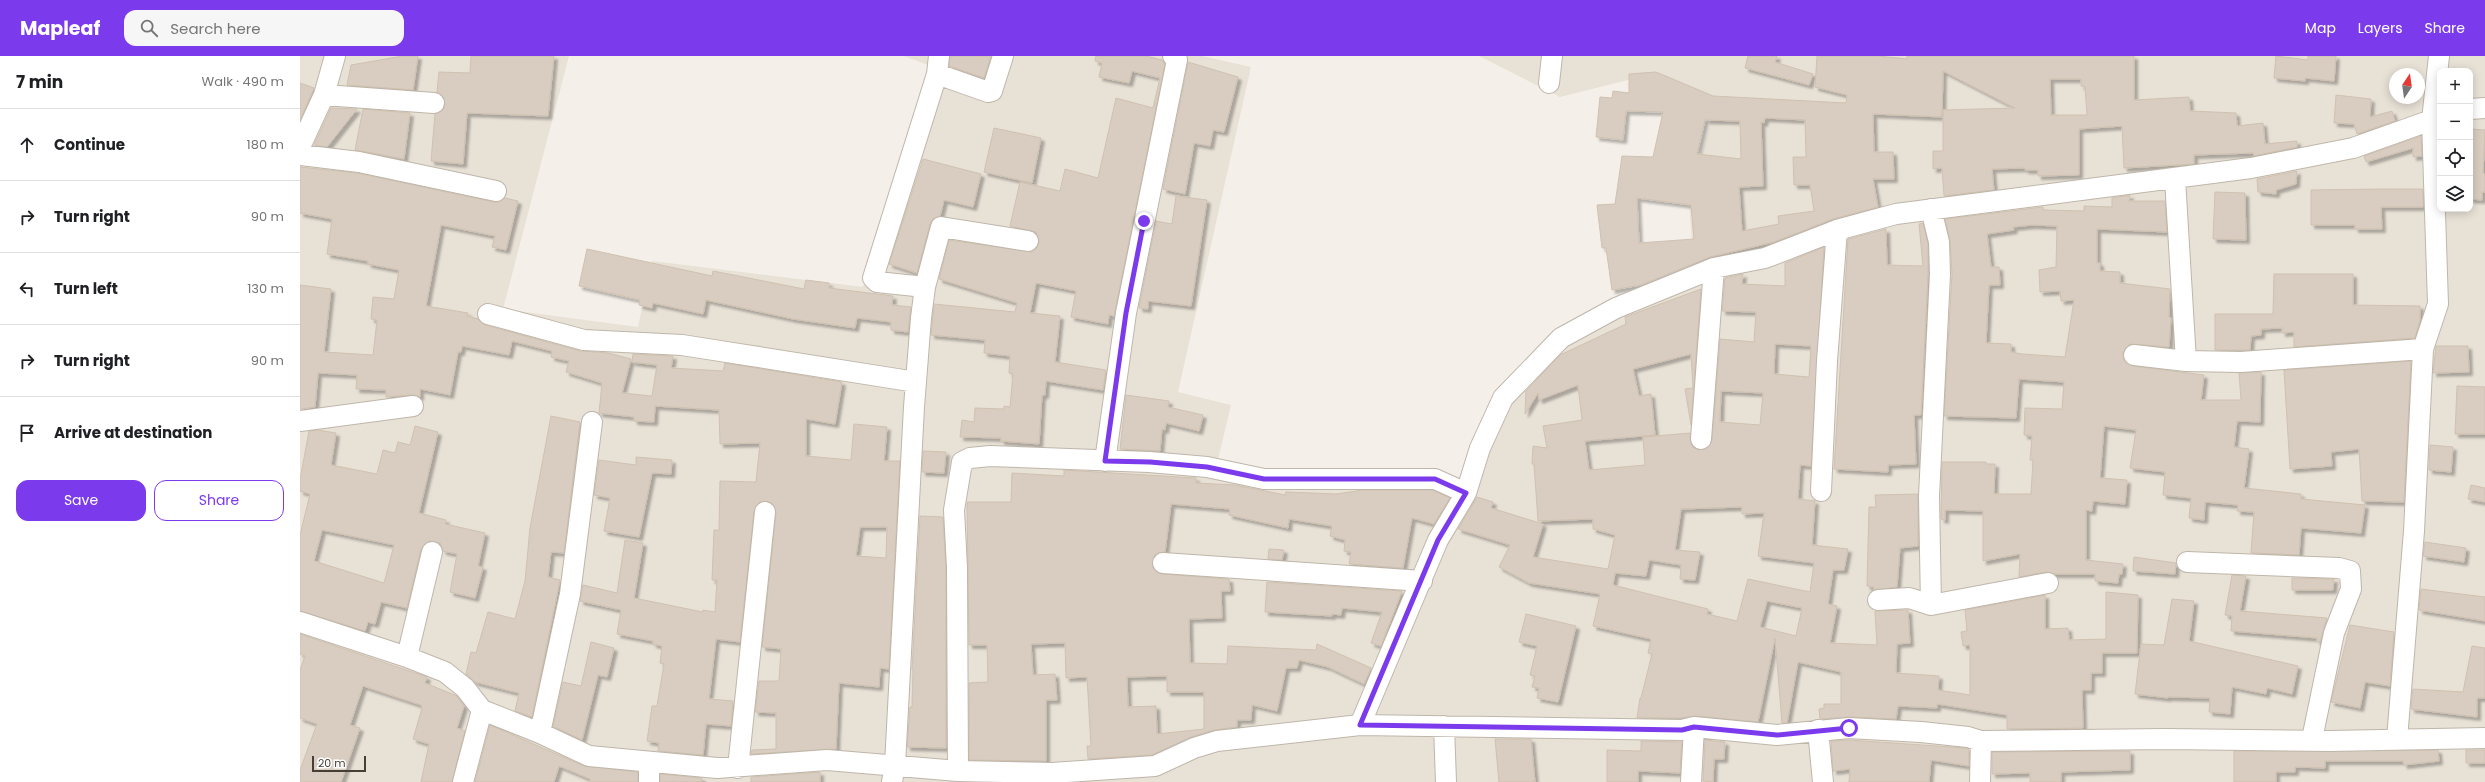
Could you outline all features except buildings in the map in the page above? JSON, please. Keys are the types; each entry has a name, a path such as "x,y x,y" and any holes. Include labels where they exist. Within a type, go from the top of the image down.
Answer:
{"street":[{"path":"300,148 324,95 335,56"},
{"path":"925,287 877,282 874,278 938,65 988,92 992,91 1004,56"},
{"path":"1105,461 1126,313 1177,60 1173,56"},
{"path":"1549,83 1552,56"},
{"path":"2397,739 2414,531 2423,349 2438,304 2436,118 2439,56"},
{"path":"324,95 434,103"},
{"path":"2473,109 2485,108"},
{"path":"1360,725 1438,540 1466,493 1480,448 1503,398 1561,338 1616,308 1714,268 1765,258 1837,230 1896,214 2252,168 2353,148 2436,118"},
{"path":"300,155 359,162 496,191"},
{"path":"2175,179 2186,361"},
{"path":"1931,209 1939,242 1940,274 1929,496 1931,605"},
{"path":"894,773 916,382 925,287 941,227 1028,241"},
{"path":"1821,491 1827,361 1837,230"},
{"path":"1701,439 1714,268"},
{"path":"488,314 584,340 682,345 916,382"},
{"path":"2134,355 2186,361 2241,362 2423,349"},
{"path":"300,421 413,406"},
{"path":"540,733 570,594 592,422"},
{"path":"958,771 957,568 954,510 962,462 970,458 990,456 1150,462 1207,467 1264,479 1435,479 1466,493"},
{"path":"738,768 765,512"},
{"path":"407,657 432,552"},
{"path":"2187,562 2339,568 2350,571 2351,589 2334,633 2312,740"},
{"path":"1163,563 1422,581"},
{"path":"1878,600 1909,598 1931,605 2048,583"},
{"path":"300,622 407,657 445,672 465,688 482,710 540,733 590,756 649,762 738,768 827,760 894,773 958,771 1052,773 1155,766 1194,748 1217,741 1360,725 1682,730 1694,727 1777,735 1849,728 1921,732 1968,737 1981,741 2330,741 2485,738"},
{"path":"463,782 482,710"},
{"path":"1444,726 1446,782"},
{"path":"1691,782 1694,727"},
{"path":"1818,730 1823,782"},
{"path":"1980,782 1981,741"},
{"path":"649,762 650,782"}],"shaded area":[{"path":"300,56 569,56 503,309 638,327 652,261 863,287 933,67 904,56 1202,56 1251,67 1178,392 1231,405 1215,472 1467,487 1511,391 1556,339 1694,271 1689,201 1715,106 1644,76 1560,97 1479,56 2485,56 2485,782 300,782"}],"route":[{"path":"1144,221 1126,313 1105,461 1150,462 1207,467 1264,479 1435,479 1466,493 1438,540 1360,725 1682,730 1694,727 1777,735 1849,728"}]}
